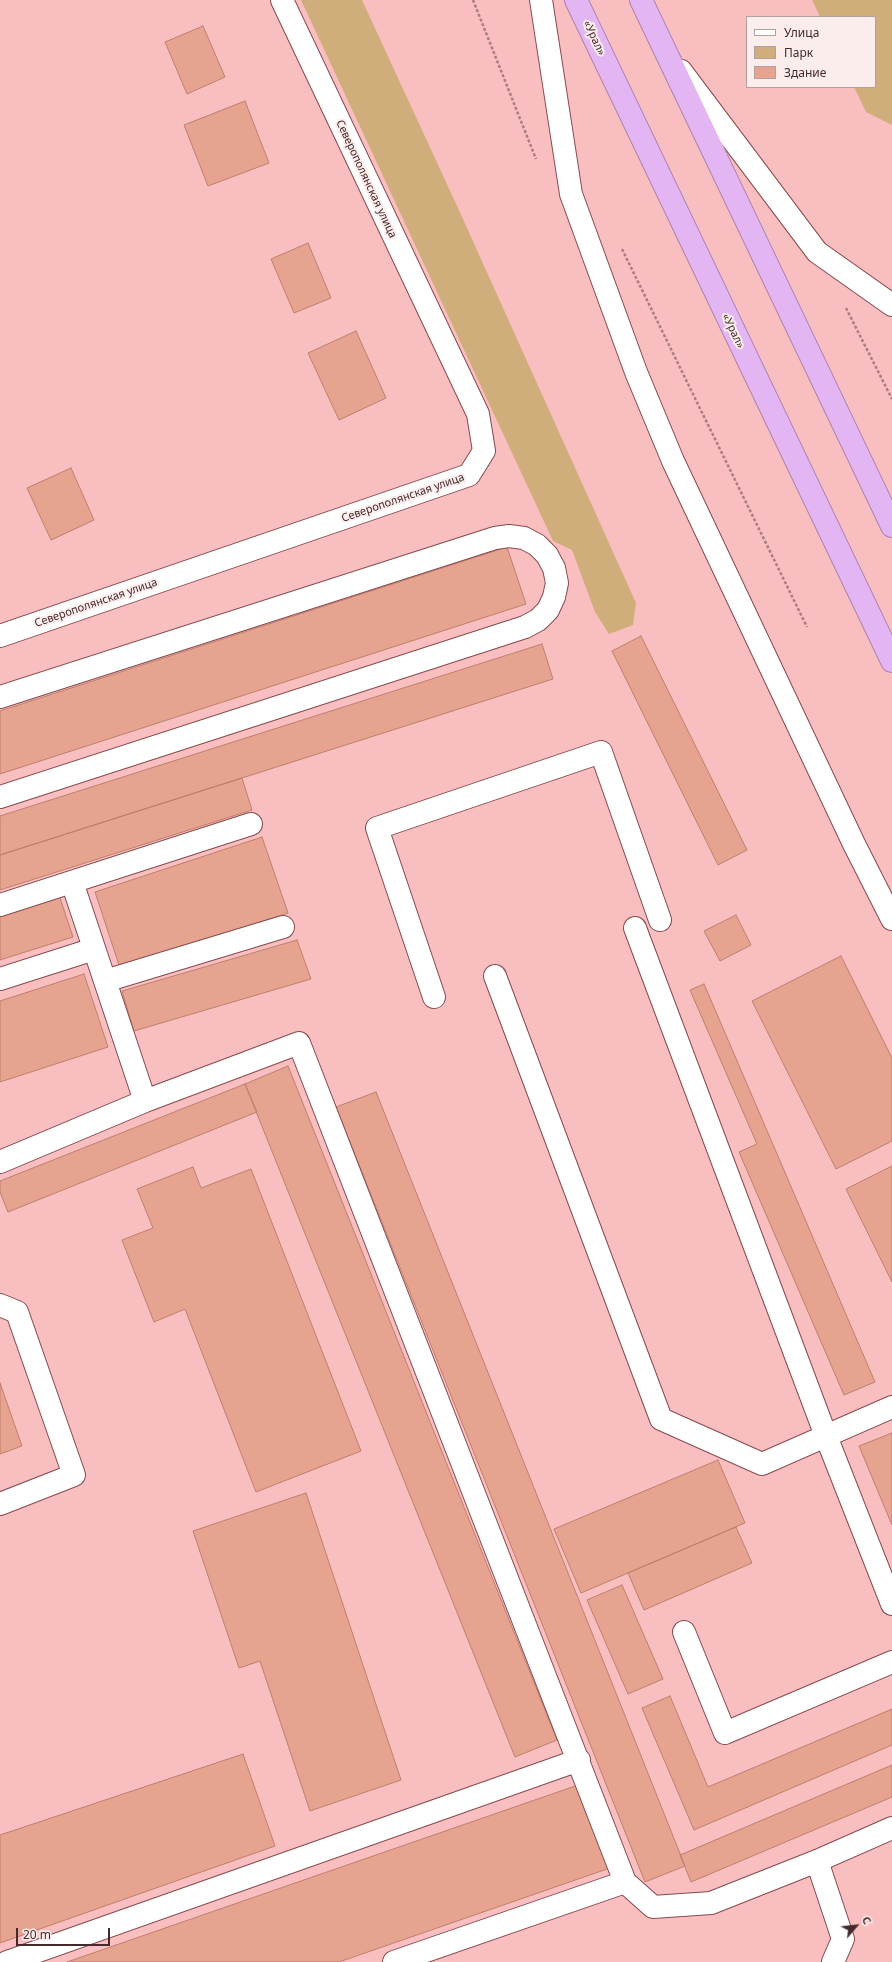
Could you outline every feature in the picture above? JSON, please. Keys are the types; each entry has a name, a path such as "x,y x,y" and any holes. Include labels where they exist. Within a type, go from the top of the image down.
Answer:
{"highway":[{"name":"«Урал»","path":"576,0 892,661"},
{"path":"640,0 892,526"}],"street":[{"name":"Северополянская улица","path":"1,633 469,475 484,451 478,414 282,0"},
{"path":"541,0 571,194 636,372 673,462 854,844 892,919"},
{"path":"663,47 817,252 892,305"},
{"path":"0,697 495,538 510,536 524,538 537,545 547,555 554,568 557,583 554,597 548,610 538,620 525,627 0,797"},
{"path":"434,997 376,828 384,825 601,752 660,920"},
{"path":"0,905 251,824"},
{"path":"72,882 145,1101"},
{"path":"105,981 283,927"},
{"path":"635,928 826,1436 892,1604"},
{"path":"0,979 94,949"},
{"path":"495,976 661,1419 762,1464 892,1407"},
{"path":"0,1162 145,1101 300,1043 625,1882 653,1907 711,1903 817,1861 892,1828"},
{"path":"0,1305 17,1312 74,1475 0,1504"},
{"path":"684,1632 725,1733 892,1662"},
{"path":"8,1962 579,1760"},
{"path":"817,1861 843,1939 833,1962"},
{"path":"394,1962 625,1882"}],"path":[{"path":"842,301 892,399"}],"green space":[{"path":"301,0 362,0 458,208 636,603 633,625 609,634 595,612 572,550 553,541"},
{"path":"812,0 892,0 892,125 866,112 854,88 876,88 876,16 820,16"}],"building":[{"path":"203,26 225,77 187,94 165,42"},
{"path":"245,101 269,163 208,186 184,125"},
{"path":"308,243 331,298 294,313 271,259"},
{"path":"356,331 386,398 339,420 308,353"},
{"path":"71,468 94,520 51,540 27,488"},
{"path":"507,547 526,604 0,774 0,711"},
{"path":"641,636 747,850 718,865 612,651"},
{"path":"542,644 553,679 0,855 0,816"},
{"path":"242,778 252,810 0,890 0,855"},
{"path":"262,837 288,913 120,968 95,892"},
{"path":"59,895 73,937 0,960 0,914"},
{"path":"736,915 751,945 720,961 704,931"},
{"path":"297,940 311,979 134,1031 122,991"},
{"path":"841,956 892,1058 892,1141 836,1169 752,1001"},
{"path":"84,974 108,1047 0,1082 0,1001"},
{"path":"704,984 875,1382 844,1395 739,1152 757,1144 690,990"},
{"path":"288,1066 557,1740 515,1757 245,1084"},
{"path":"245,1084 257,1112 8,1212 0,1192 0,1181"},
{"path":"376,1092 685,1866 645,1882 336,1107"},
{"path":"892,1166 892,1282 846,1189"},
{"path":"193,1167 201,1188 251,1169 361,1451 256,1492 185,1309 154,1322 122,1240 153,1228 137,1189"},
{"path":"0,1383 22,1446 0,1454"},
{"path":"892,1433 892,1525 859,1446"},
{"path":"718,1460 745,1523 581,1593 554,1529"},
{"path":"306,1493 401,1780 310,1811 260,1661 239,1668 193,1531"},
{"path":"736,1527 752,1563 644,1610 628,1573"},
{"path":"622,1585 663,1679 628,1694 587,1600"},
{"path":"670,1696 708,1787 892,1709 892,1745 694,1830 642,1708"},
{"path":"243,1754 275,1846 0,1943 0,1835"},
{"path":"892,1765 892,1797 691,1882 680,1855"},
{"path":"581,1784 610,1868 339,1962 67,1962"}]}
